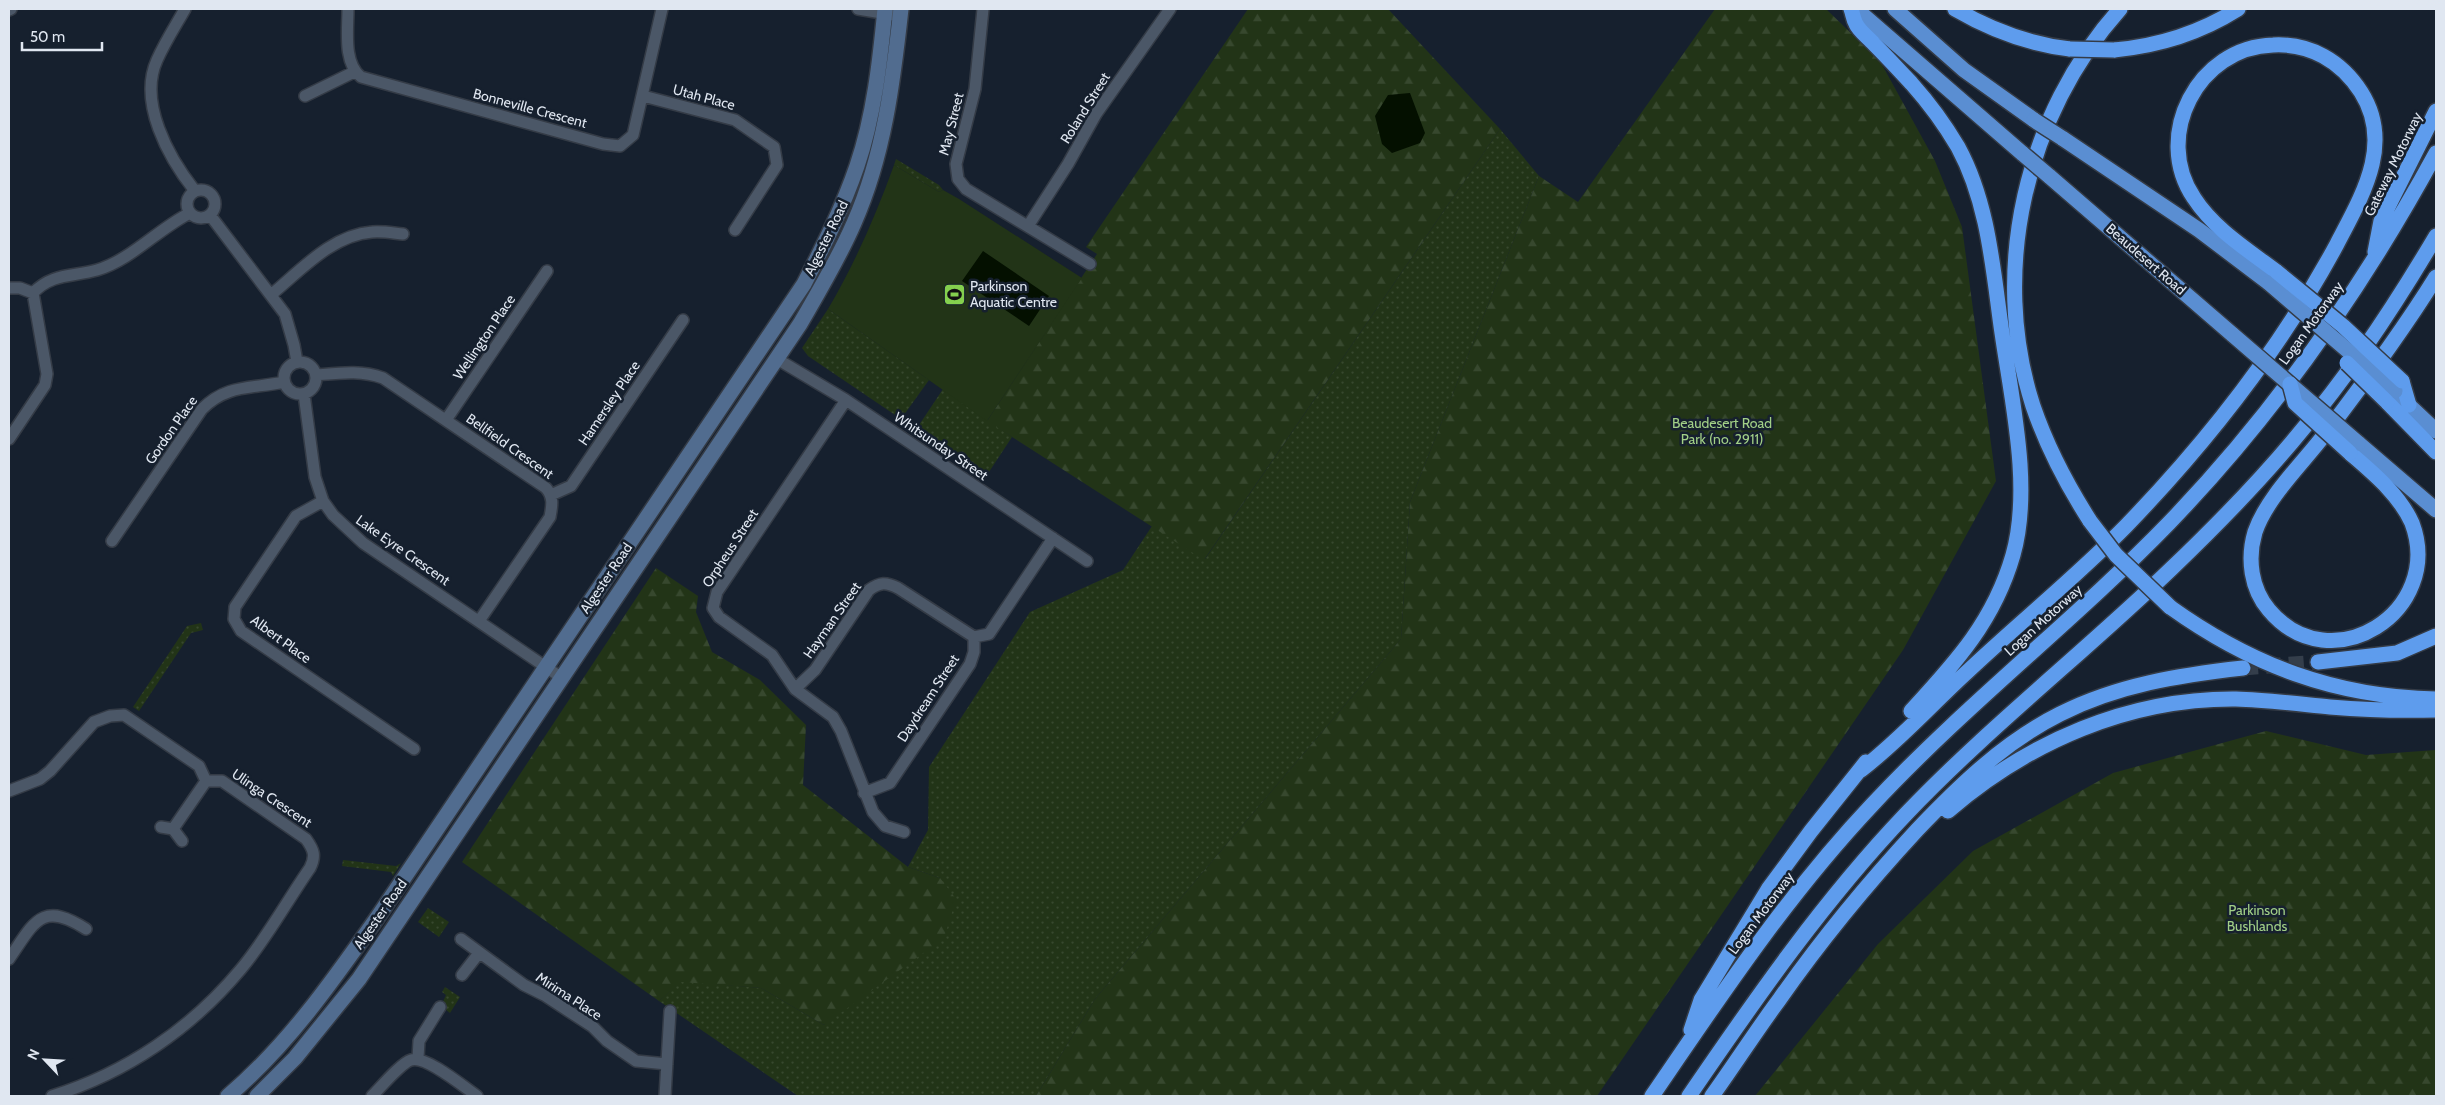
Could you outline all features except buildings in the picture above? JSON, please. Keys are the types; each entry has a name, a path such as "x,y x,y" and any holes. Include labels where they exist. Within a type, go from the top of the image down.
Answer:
{"highway":[{"path":"1851,9 1856,25 1914,86 1937,114 1959,150 1975,186 1984,222 2006,359 2019,461 2020,502 2013,555 2004,581 1981,628 1959,659 1871,754 1862,770"},
{"name":"Beaudesert Road","path":"1856,9 2290,384 2295,403 2354,448"},
{"path":"1895,9 1932,44 1964,70 2034,120 2198,230 2273,277 2343,326 2395,392 2436,452"},
{"path":"1955,9 2012,36 2040,44 2070,49 2114,50 2171,40 2200,29 2238,9"},
{"path":"2120,9 2095,40 2075,70 2050,117 2028,180 2016,263 2020,342 2033,404 2059,468 2090,521 2116,555 2170,607 2198,627 2240,652 2291,673 2351,690 2410,698 2436,699"},
{"path":"1684,1050 1701,1000 1748,921 1788,860 1862,770 2113,538 2161,488 2204,440 2236,400 2271,351 2318,278 2367,184 2373,166 2375,131 2372,112 2352,79 2340,67 2313,51 2297,46 2270,44 2254,47 2223,61 2196,86 2187,100 2181,117 2178,150 2184,179 2193,198 2217,226 2273,277 2339,341 2346,363 2395,392 2436,431"},
{"name":"Gateway Motorway","path":"2374,261 2380,221 2436,110"},
{"name":"Logan Motorway","path":"1652,1096 1757,944 1834,847 1946,730 2112,580 2193,496 2252,429 2305,361 2374,261 2436,153"},
{"path":"1689,1096 1791,950 1864,860 1904,816 1973,747 2172,568 2265,473 2304,429 2378,327 2436,236"},
{"path":"2354,448 2406,512 2416,536 2418,567 2406,602 2385,624 2358,638 2323,640 2300,634 2282,623 2266,606 2259,595 2252,569 2252,542 2256,530 2272,502 2360,389 2436,277"},
{"path":"2354,448 2436,510"},
{"path":"2318,662 2397,653 2436,636"},
{"path":"1712,1096 1804,965 1861,893 1903,845 1960,786 1989,760 2028,732 2060,713 2111,692 2139,685 2243,668"},
{"path":"1903,845 1918,840 1962,799 2033,751 2076,731 2118,716 2163,706 2212,700 2273,701 2356,709 2436,710"}],"main road":[{"name":"Algester Road","path":"228,1096 277,1050 335,977 402,882 804,284 829,237 858,164 869,120 876,80 884,12"},
{"name":"Algester Road","path":"256,1096 295,1058 359,979 777,359 841,250 865,194 876,160 889,106 900,12"},
{"path":"761,349 777,359"}],"street":[{"path":"186,9 156,60 150,84 150,98 158,128 185,179 195,191"},
{"path":"305,96 354,72 350,62 348,9"},
{"name":"Bonneville Crescent","path":"354,72 370,80 603,144 620,146 633,135 662,9"},
{"path":"858,9 900,12"},
{"name":"May Street","path":"983,9 975,89 956,164 958,179 966,189 1090,264"},
{"name":"Roland Street","path":"1028,226 1068,164 1096,114 1170,9"},
{"name":"Utah Place","path":"643,96 735,120 774,147 777,165 735,230"},
{"path":"205,190 212,195 215,208 210,215 201,218 190,213 187,200 195,191 205,190"},
{"path":"33,293 42,283 53,278 98,270 122,259 175,221 190,213"},
{"path":"210,215 272,294 285,314 294,345 296,362"},
{"path":"272,294 334,244 353,236 373,231 403,234"},
{"name":"Wellington Place","path":"446,420 547,271"},
{"path":"9,288 20,288 33,293"},
{"path":"9,439 45,385 47,374 33,293"},
{"name":"Hamersley Place","path":"551,494 571,486 683,320"},
{"name":"Whitsunday Street","path":"777,359 846,400 1087,562"},
{"path":"296,362 302,362 311,366 316,375 315,385 304,394 289,391 284,382 285,372 296,362"},
{"name":"Bellfield Crescent","path":"316,375 369,373 383,378 546,488 551,494 552,506 550,517 479,621"},
{"name":"Gordon Place","path":"112,542 202,409 214,397 225,392 284,382"},
{"name":"Lake Eyre Crescent","path":"304,394 315,478 323,500 333,515 363,543 562,678"},
{"name":"Orpheus Street","path":"846,400 717,592 713,608 719,617 772,655 795,689 833,717 841,731 872,812 885,826 904,832"},
{"name":"Albert Place","path":"323,500 296,516 236,607 234,619 241,631 414,749"},
{"path":"974,637 989,634 1053,538"},
{"name":"Hayman Street","path":"795,689 815,670 869,590 878,583 889,583 898,588 974,637"},
{"name":"Daydream Street","path":"864,793 890,783 970,664 974,652 974,637"},
{"path":"9,791 40,779 50,771 94,722 110,716 124,716 130,718 199,766 206,781 173,829"},
{"name":"Ulinga Crescent","path":"52,1096 87,1085 133,1062 178,1031 216,996 242,968 313,861 314,850 306,839 222,781 206,781"},
{"path":"161,826 173,829 182,841"},
{"path":"9,960 40,918 54,914 68,917 86,929"},
{"name":"Mirima Place","path":"461,939 524,985 544,995 593,1027 607,1041 636,1060 667,1064"},
{"path":"462,975 479,953"},
{"path":"418,1058 419,1041 440,1007"},
{"path":"665,1096 670,1011"},
{"path":"372,1096 409,1060 418,1058 431,1064 477,1096"}],"green space":[{"path":"1248,9 1388,9 1500,129 1204,560 987,421 1097,254 1086,247"},
{"name":"Beaudesert Road Park (no. 2911)","path":"1715,9 1826,9 1880,61 1935,161 1962,227 1996,481 1903,650 1597,1096 1036,1096 1095,999 1401,639 1410,502 1539,176 1578,202"},
{"path":"1500,129 1539,176 1410,502 1401,639 1095,999 1036,1096 798,1096 659,1001 681,981 761,988 824,1025 940,878 908,867 928,830 929,767 1030,612 1123,570 1152,526 1205,559"},
{"path":"896,159 939,185 943,190 939,192 894,165"},
{"name":"Parkinson Aquatic Centre","path":"894,165 939,192 943,190 959,199 1082,278 987,421 828,309 864,238"},
{"path":"828,309 929,380 901,419 808,356 802,348"},
{"path":"943,389 1012,437 987,475 917,428"},
{"path":"656,568 698,596 696,612 712,652 760,680 806,725 803,785 908,867 940,878 956,899 944,938 824,1025 761,988 681,982 659,1001 462,862"},
{"path":"201,623 203,630 191,633 139,711 133,707 187,626"},
{"name":"Parkinson Bushlands","path":"2266,731 2366,755 2436,750 2436,1096 1755,1096 1878,944 1973,851 2113,773"},
{"path":"343,860 396,866 401,863 393,876 391,872 342,866"},
{"path":"428,908 449,922 439,937 418,922"},
{"path":"445,987 460,997 450,1013 441,1006 446,995 442,992"}],"shaded area":[{"path":"1410,93 1425,133 1420,143 1392,153 1382,144 1375,116 1388,95"},
{"path":"983,251 1049,296 1029,326 962,281"}],"tunnel":[{"path":"2243,668 2318,662"}],"place":[{"name":"Parkinson Aquatic Centre","path":"954,294"}]}
